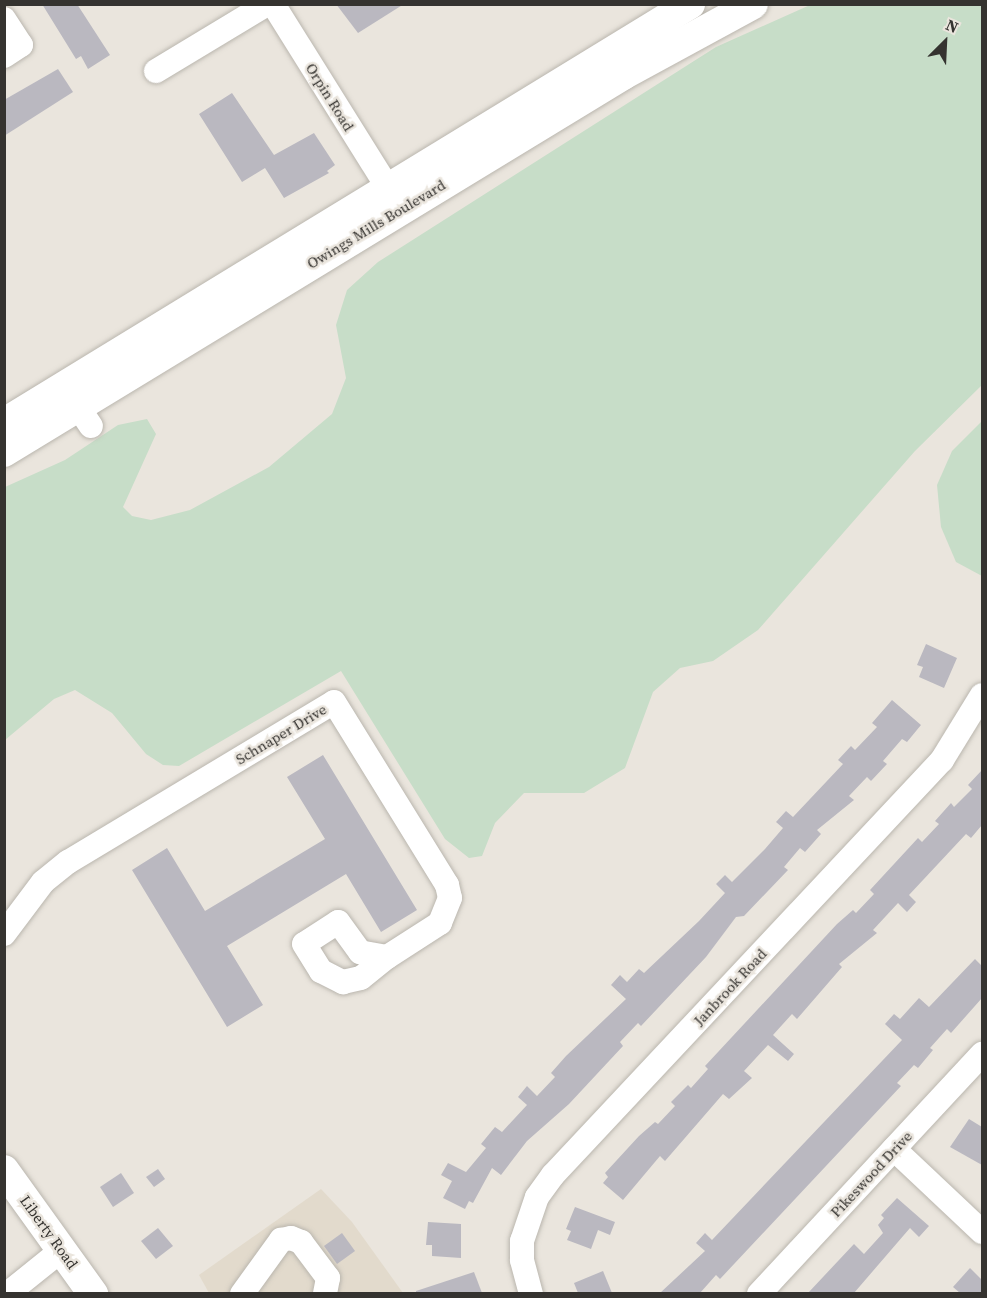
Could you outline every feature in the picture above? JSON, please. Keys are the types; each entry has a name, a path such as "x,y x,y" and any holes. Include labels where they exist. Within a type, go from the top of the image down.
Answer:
{"main road":[{"name":"Owings Mills Boulevard","path":"4,423 690,4"},
{"name":"Owings Mills Boulevard","path":"4,452 85,416 623,75 753,4"},
{"name":"Liberty Road","path":"4,1170 93,1293"}],"street":[{"path":"156,71 267,4"},
{"name":"Orpin Road","path":"273,4 388,188"},
{"path":"4,19 21,45 4,56"},
{"name":"Janbrook Road","path":"531,1293 522,1260 522,1241 537,1197 553,1175 942,760 982,695"},
{"name":"Schnaper Drive","path":"4,933 43,882 68,862 334,702 449,892 450,898 440,923 387,957"},
{"name":"Pikeswood Drive","path":"759,1293 982,1054"},
{"path":"894,1149 982,1232"},
{"path":"242,1293 281,1240 291,1238 301,1242 328,1278 325,1293"},
{"path":"7,1293 62,1250"}],"shaded area":[{"path":"321,1189 352,1222 403,1293 209,1293 199,1275"}],"green space":[{"path":"810,5 982,5 982,385 915,451 758,630 713,661 680,668 653,692 625,768 584,793 524,793 495,823 482,856 469,858 445,839 341,671 179,766 163,765 146,754 112,713 75,690 54,699 5,740 5,487 65,460 118,425 147,419 156,434 123,507 132,516 151,520 190,510 269,467 332,414 346,378 336,325 347,290 378,262 716,47"},
{"path":"982,421 982,576 956,562 941,527 937,485 952,451"}],"building":[{"path":"42,4 77,4 110,55 88,69 81,56 76,59"},
{"path":"336,4 404,4 358,33"},
{"path":"58,69 73,92 4,136 4,100"},
{"path":"232,93 274,155 314,133 335,165 327,171 329,173 284,198 265,168 242,182 199,114"},
{"path":"926,644 957,658 944,688 919,677 923,667 917,665"},
{"path":"892,700 921,725 907,742 902,739 883,761 887,764 871,781 867,777 849,796 854,800 817,830 821,834 805,852 800,848 784,867 788,870 744,916 736,917 706,957 641,1026 638,1023 620,1042 623,1046 569,1104 527,1141 501,1175 492,1168 473,1203 469,1201 465,1209 443,1198 452,1181 441,1175 448,1163 466,1172 486,1148 481,1144 495,1127 502,1132 527,1105 518,1097 527,1086 537,1096 555,1077 551,1073 566,1056 626,999 611,985 620,975 627,982 639,969 644,973 699,921 725,893 716,884 725,875 732,882 765,849 783,828 776,822 786,811 793,817 843,764 838,760 851,746 855,750 877,727 872,723"},
{"path":"323,755 417,910 381,932 346,874 227,946 263,1005 227,1027 132,870 167,848 205,911 325,839 287,777"},
{"path":"982,770 982,825 971,838 966,834 909,895 916,902 907,912 898,903 873,930 877,933 839,964 842,967 797,1019 792,1014 773,1035 794,1054 788,1061 768,1045 744,1071 752,1078 729,1099 723,1094 665,1161 660,1156 623,1200 603,1183 608,1177 605,1173 639,1136 655,1122 658,1124 675,1106 671,1102 688,1085 691,1088 708,1069 705,1066 837,924 853,910 856,913 874,894 870,890 918,838 922,842 939,824 935,821 951,803 954,807 972,789 968,785"},
{"path":"975,959 982,966 982,998 951,1033 947,1029 930,1048 933,1050 918,1068 914,1065 897,1083 901,1086 720,1279 716,1275 700,1293 660,1293 705,1251 696,1243 705,1233 712,1240 902,1040 885,1024 894,1014 900,1019 919,998 929,1007"},
{"path":"969,1119 982,1127 982,1165 950,1147"},
{"path":"158,1169 165,1179 154,1187 146,1177"},
{"path":"121,1173 134,1193 113,1207 100,1187"},
{"path":"897,1198 929,1226 919,1237 910,1228 854,1293 808,1293 854,1244 864,1254 883,1233 878,1225 884,1218 881,1215"},
{"path":"575,1207 615,1222 610,1235 598,1230 591,1249 567,1240 571,1231 566,1229"},
{"path":"428,1222 461,1224 461,1258 432,1256 432,1245 426,1245"},
{"path":"158,1228 173,1246 156,1259 141,1241"},
{"path":"342,1233 355,1251 337,1264 324,1246"},
{"path":"970,1268 982,1280 982,1293 960,1293 953,1287"},
{"path":"603,1271 612,1293 578,1293 574,1283"},
{"path":"474,1272 482,1293 416,1293 416,1291"}]}
